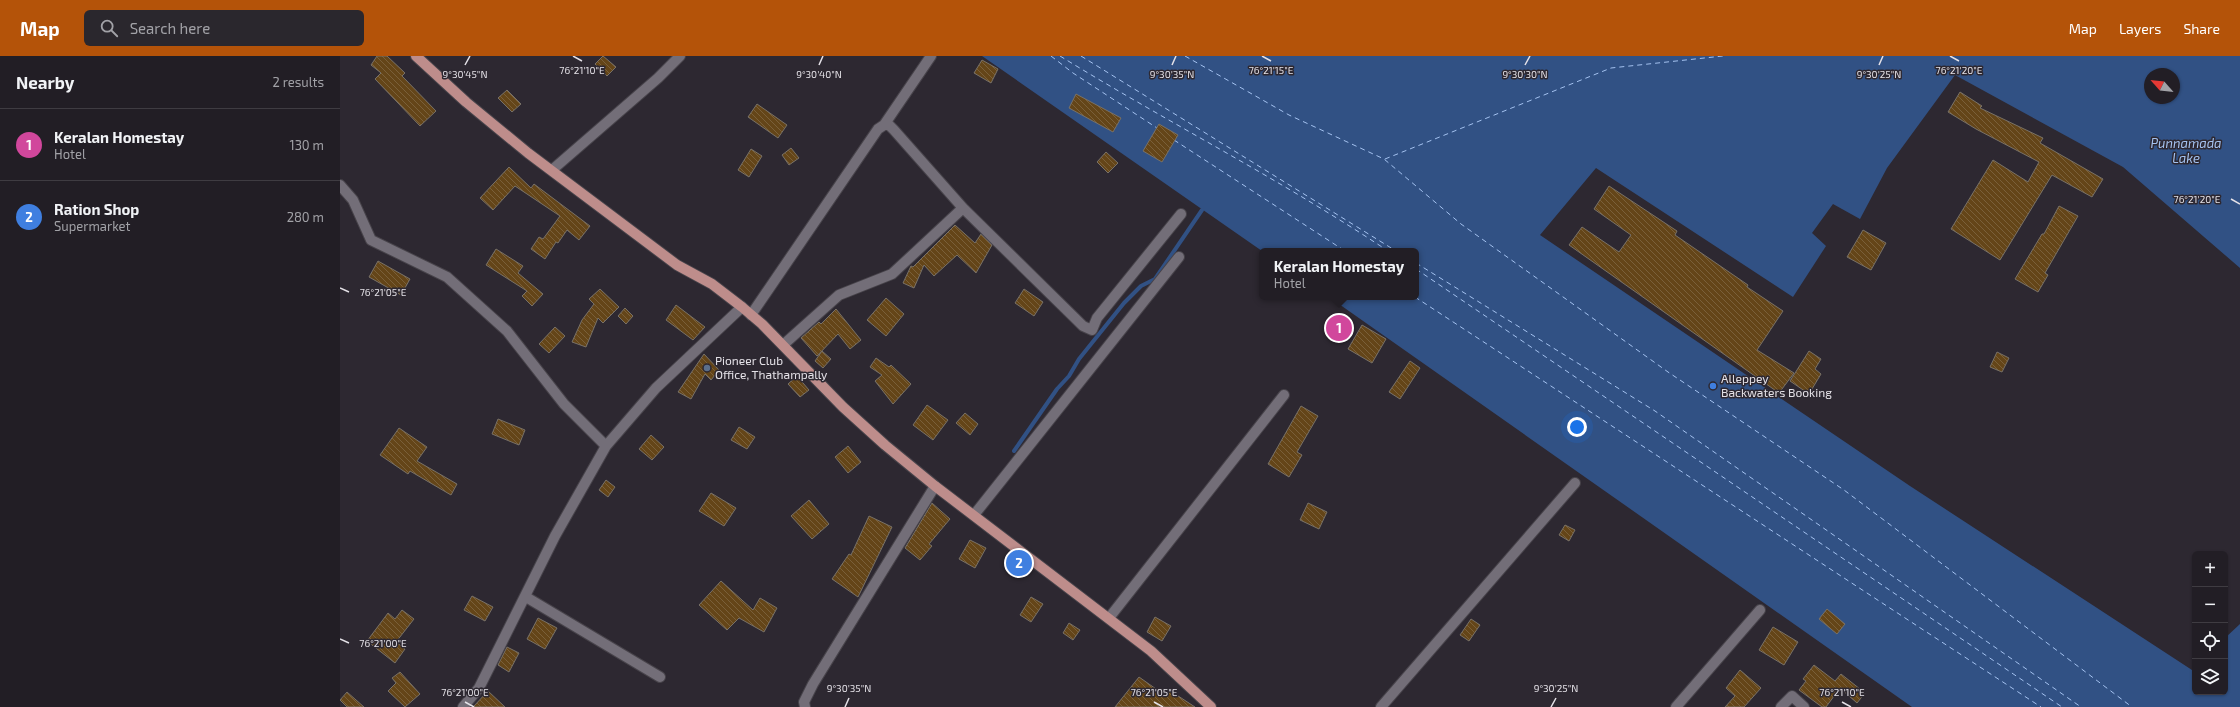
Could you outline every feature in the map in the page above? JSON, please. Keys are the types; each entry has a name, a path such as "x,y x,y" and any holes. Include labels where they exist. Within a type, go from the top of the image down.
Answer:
{"main road":[{"path":"416,56 466,102 552,170 677,264 712,284 742,307 783,346 842,407 935,486 1151,651 1211,707"}],"street":[{"path":"552,170 658,78 680,56"},
{"path":"751,315 878,129 884,125 931,56"},
{"path":"884,125 889,126 894,130 963,208 1083,326 1092,330 1097,318 1181,214"},
{"path":"340,185 353,200 371,240 447,276 506,331 564,404 606,446"},
{"path":"783,346 839,295 892,274 963,208"},
{"path":"974,515 1179,257"},
{"path":"463,707 479,688 526,597 555,536 606,446 656,388 742,307"},
{"path":"1109,618 1284,395"},
{"path":"1380,707 1575,483"},
{"path":"805,707 804,702 813,684 935,486"},
{"path":"526,597 660,677"},
{"path":"1676,707 1760,610"},
{"path":"1781,707 1792,696 1804,707"}],"water":[{"name":"Punnamada Lake","path":"982,56 2240,56 2240,268 2123,167 1955,75 1887,168 1860,219 1833,204 1812,233 1826,246 1793,297 1596,168 1540,235 1910,486 2192,670 2192,695 2228,695 2228,635 2240,624 2240,707 1912,707 1333,300 1419,300 1419,248 1259,249"}],"building":[{"path":"377,56 387,56 405,73 402,76 436,111 420,126 375,79 381,73 371,65"},
{"path":"603,56 616,67 607,76 595,64"},
{"path":"982,60 998,69 991,83 974,73"},
{"path":"507,90 521,104 512,112 498,98"},
{"path":"1960,92 1982,106 1980,108 2043,138 2040,143 2103,179 2092,197 2052,175 2000,260 1951,229 1993,160 2028,182 2039,162 1976,129 1948,112"},
{"path":"1076,94 1121,118 1113,132 1069,108"},
{"path":"757,104 787,125 778,138 748,117"},
{"path":"1159,124 1178,135 1162,162 1143,151"},
{"path":"791,148 799,158 789,165 782,155"},
{"path":"751,149 762,156 749,177 738,170"},
{"path":"1106,152 1118,163 1108,173 1097,162"},
{"path":"509,167 531,188 534,184 590,226 579,240 567,230 558,243 556,242 545,259 531,249 539,237 543,239 560,216 515,186 493,210 480,198"},
{"path":"1609,186 1677,231 1675,235 1783,311 1757,350 1794,373 1779,393 1569,245 1582,227 1619,252 1631,235 1594,209"},
{"path":"2059,206 2078,216 2045,273 2048,275 2038,292 2015,279 2042,234 2044,234"},
{"path":"955,225 975,243 981,234 992,245 976,273 957,255 934,276 924,265 914,288 903,283 911,266 913,267"},
{"path":"1863,230 1886,243 1871,270 1847,257"},
{"path":"496,249 523,266 518,273 543,294 532,306 522,296 527,291 486,265"},
{"path":"378,261 410,279 401,295 369,277"},
{"path":"600,289 619,307 603,323 598,318 586,347 572,342 582,320 594,304 589,299"},
{"path":"1024,289 1043,302 1034,316 1015,303"},
{"path":"886,298 904,314 886,336 867,320"},
{"path":"676,305 705,327 693,340 666,320"},
{"path":"625,308 633,316 626,324 618,316"},
{"path":"836,309 861,340 850,349 838,334 817,356 801,338 819,322 821,324"},
{"path":"1362,325 1386,339 1372,363 1348,349"},
{"path":"555,327 565,336 549,353 539,344"},
{"path":"822,351 831,359 823,368 815,361"},
{"path":"1809,351 1821,359 1815,369 1821,374 1809,394 1790,381"},
{"path":"1997,352 2009,358 2002,372 1990,367"},
{"path":"704,354 719,370 711,380 705,374 691,399 678,392"},
{"path":"876,358 889,367 891,365 911,384 893,404 875,381 882,375 870,367"},
{"path":"1410,361 1420,368 1400,399 1389,392"},
{"path":"797,376 809,390 800,397 788,384"},
{"path":"927,405 948,420 933,440 913,425"},
{"path":"1301,406 1318,416 1297,452 1302,455 1289,477 1268,464"},
{"path":"965,413 978,424 970,435 956,423"},
{"path":"498,419 525,430 519,445 492,434"},
{"path":"739,427 755,437 747,449 731,440"},
{"path":"399,428 427,447 417,461 457,484 451,495 410,471 408,474 380,455"},
{"path":"651,435 664,447 652,460 639,449"},
{"path":"848,446 861,462 848,473 835,457"},
{"path":"606,480 615,487 608,497 599,490"},
{"path":"711,493 736,508 724,526 699,511"},
{"path":"809,500 829,524 812,539 791,516"},
{"path":"932,503 950,519 929,544 932,546 920,560 905,548"},
{"path":"1308,503 1327,512 1319,529 1300,520"},
{"path":"869,516 892,527 858,597 832,579 849,554 851,555"},
{"path":"1565,525 1575,530 1569,541 1559,535"},
{"path":"970,540 986,548 975,568 959,559"},
{"path":"721,581 753,610 760,598 777,608 764,632 739,618 727,630 699,605"},
{"path":"472,596 493,607 485,621 464,610"},
{"path":"1031,597 1043,604 1031,622 1020,615"},
{"path":"1827,609 1845,624 1837,634 1819,619"},
{"path":"402,610 414,619 396,642 405,649 395,663 367,641 388,613 395,619"},
{"path":"1155,617 1171,626 1162,641 1147,632"},
{"path":"538,618 557,628 545,649 527,639"},
{"path":"1471,619 1480,625 1469,641 1460,635"},
{"path":"1069,623 1080,630 1073,640 1063,633"},
{"path":"1773,627 1798,642 1784,665 1759,650"},
{"path":"507,647 519,653 509,672 498,665"},
{"path":"1814,665 1835,681 1841,674 1865,693 1857,703 1840,688 1826,707 1822,707 1799,690 1806,681 1803,679"},
{"path":"1740,670 1761,688 1744,707 1725,707 1735,696 1726,688"},
{"path":"400,672 420,694 405,707 388,691 396,683 392,678"},
{"path":"1139,677 1166,696 1169,690 1195,707 1115,707"},
{"path":"488,691 505,707 473,707"},
{"path":"347,692 364,707 347,707 340,700"}],"waterway":[{"path":"1014,451 1057,389 1069,376 1079,359 1124,303 1141,286 1155,279 1202,210"}],"ferry route":[{"path":"1051,56 1073,73 1157,128"},
{"path":"1060,56 1308,200 1383,248"},
{"path":"1081,56 1391,248"},
{"path":"1185,56 1289,115 1384,159 1461,224 1668,372 1844,490 2132,707"},
{"path":"1385,159 1611,68 1723,56"},
{"path":"1174,140 1340,248"},
{"path":"1419,265 1655,411 2081,707"},
{"path":"1419,271 2062,707"},
{"path":"1419,300 2041,707"}],"place":[{"name":"Keralan Homestay","path":"1339,328"},
{"name":"Pioneer Club Office, Thathampally","path":"707,368"},
{"name":"Alleppey Backwaters Booking","path":"1713,386"},
{"name":"Ration Shop","path":"1019,563"}]}
